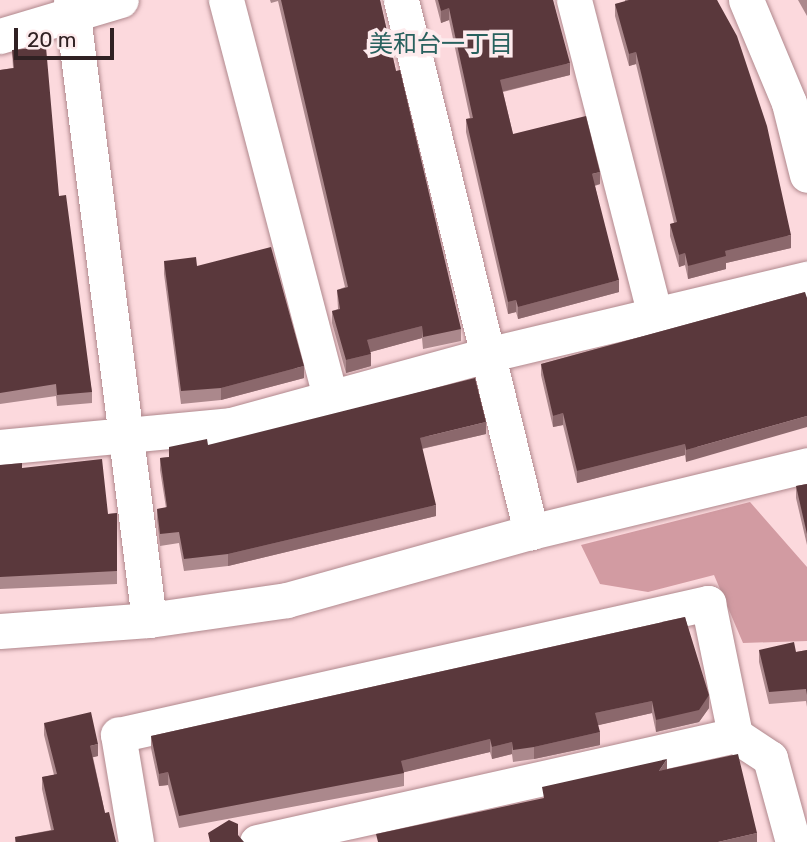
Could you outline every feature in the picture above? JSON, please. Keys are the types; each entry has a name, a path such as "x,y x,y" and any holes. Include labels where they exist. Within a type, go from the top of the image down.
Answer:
{"street":[{"path":"0,36 72,7 121,0"},
{"path":"226,0 331,400"},
{"path":"401,0 491,354 531,532"},
{"path":"573,0 655,316"},
{"path":"746,0 789,103 807,175"},
{"path":"72,7 129,436 149,621"},
{"path":"0,447 231,425 331,400 491,354 807,279"},
{"path":"0,631 149,621 287,600 531,532 807,466"},
{"path":"136,842 118,735 708,603 735,735 770,758 793,842"},
{"path":"257,842 299,837 735,735"}],"shaded area":[{"path":"750,502 807,567 807,641 743,643 714,575 648,592 600,584 581,545"}],"building":[{"path":"281,0 380,0 396,71 400,70 461,329 423,337 422,326 367,340 371,354 346,360 332,311 340,309 337,290 348,287"},
{"path":"438,0 553,0 570,63 500,80 513,134 586,116 600,172 592,174 619,280 518,307 516,300 508,302 466,119 473,118 449,8 441,11"},
{"path":"629,0 717,0 737,36 767,126 791,235 725,251 726,256 688,266 685,253 679,255 670,224 677,222 636,52 629,54 615,4"},
{"path":"46,47 59,196 66,195 92,392 57,395 56,384 0,393 0,70 14,68 12,50"},
{"path":"271,247 304,366 221,388 181,391 164,261 196,257 197,266"},
{"path":"805,292 807,416 686,450 685,444 577,471 563,413 553,416 541,364"},
{"path":"475,378 486,422 420,438 436,505 228,554 184,559 179,532 160,534 157,509 167,507 160,458 169,457 169,447 207,439 208,445"},
{"path":"102,459 108,514 117,513 117,571 0,577 0,465 22,463 22,468"},
{"path":"807,484 807,534 796,486"},
{"path":"685,617 709,695 699,710 656,720 652,701 595,713 600,732 513,750 512,742 492,747 490,739 401,761 404,773 179,816 168,772 159,774 151,736"},
{"path":"794,642 796,652 807,650 807,695 806,689 769,692 759,650"},
{"path":"91,712 98,744 90,746 105,813 109,812 116,842 16,842 15,837 54,830 42,777 57,774 44,723"},
{"path":"738,754 757,833 718,842 378,842 376,834 544,798 542,787 667,759 659,771"},
{"path":"229,820 238,824 238,835 244,842 210,842 208,833"}],"district":[{"name":"美和台一丁目","path":"441,45"}]}
